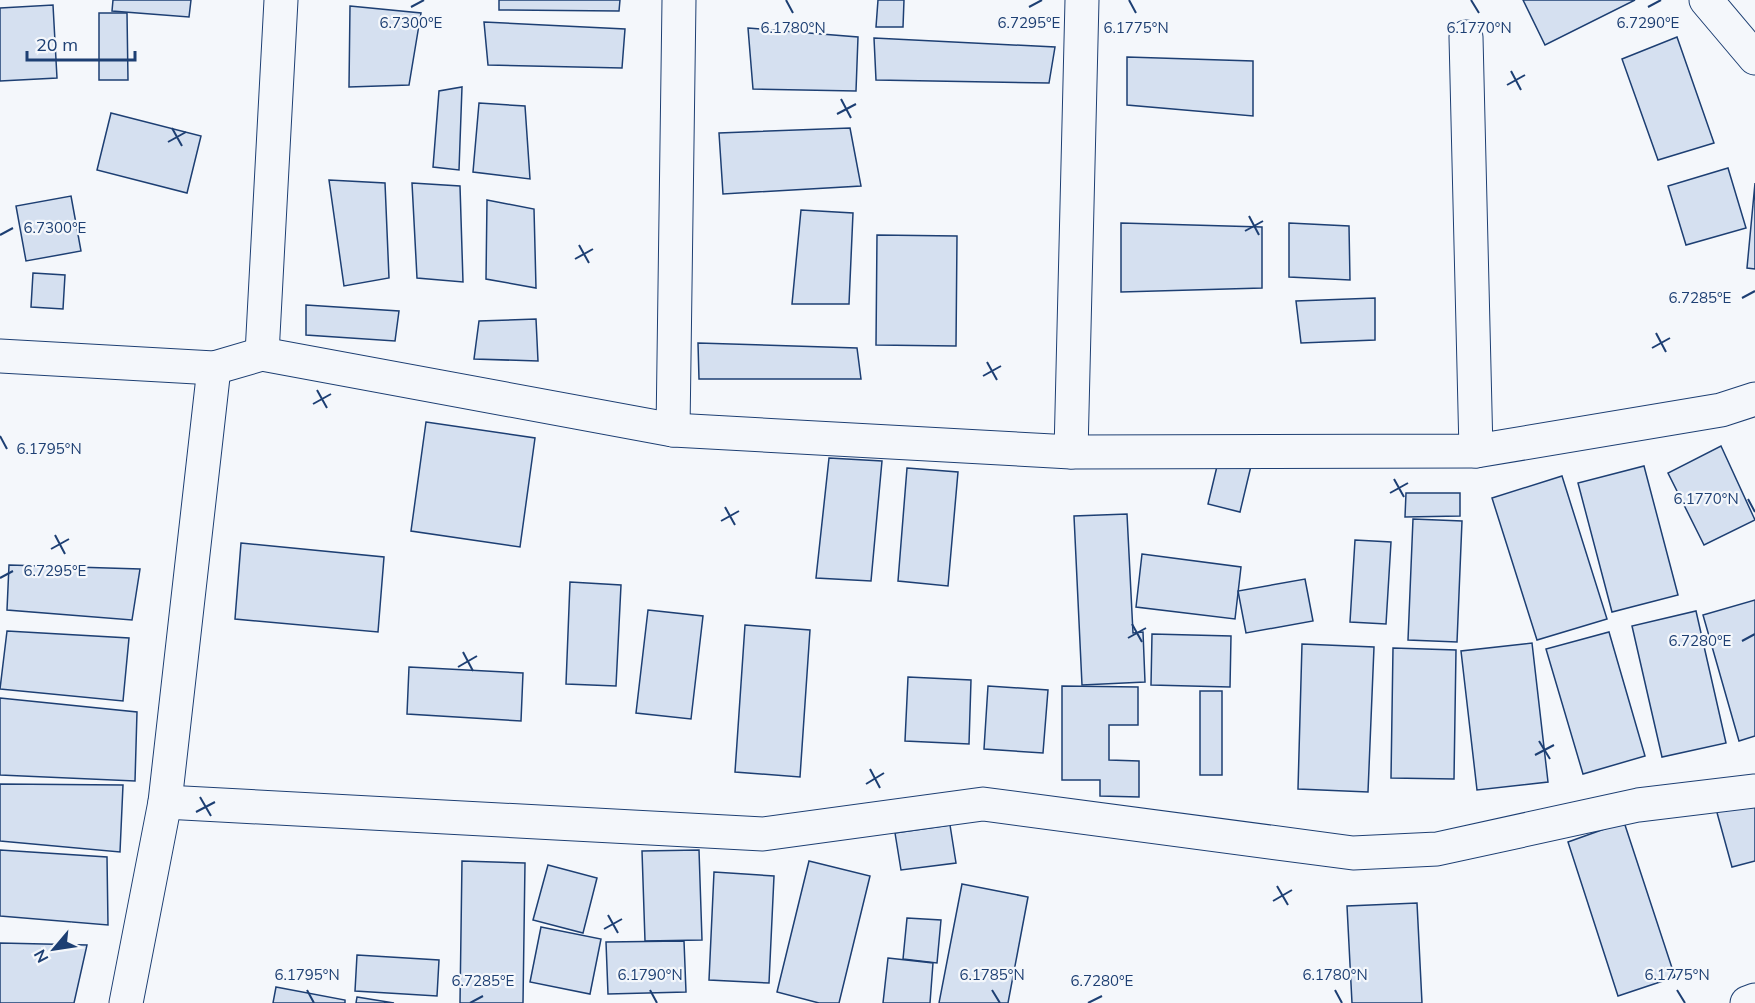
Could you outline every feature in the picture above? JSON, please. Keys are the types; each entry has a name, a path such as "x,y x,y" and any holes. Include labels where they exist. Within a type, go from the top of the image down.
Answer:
{"street":[{"path":"262,354 281,0"},
{"path":"673,430 679,0"},
{"path":"1071,452 1082,0"},
{"path":"1718,4 1755,58"},
{"path":"1466,37 1476,451"},
{"path":"0,356 214,368 262,354 673,430 1071,452 1476,451 1721,410 1755,399"},
{"path":"126,1003 165,802 214,368"},
{"path":"165,802 764,834 983,804 1353,853 1437,849 1638,805 1755,791"},
{"path":"1747,1003 1755,1000"}],"building":[{"path":"113,0 191,0 189,17 112,11"},
{"path":"499,0 620,0 619,11 499,10"},
{"path":"878,0 904,0 903,27 876,27"},
{"path":"1523,0 1635,0 1545,45"},
{"path":"53,5 57,78 0,81 0,8"},
{"path":"350,6 421,13 409,85 349,87"},
{"path":"99,13 127,13 128,80 99,80"},
{"path":"484,22 625,29 622,68 488,65"},
{"path":"748,28 858,37 856,91 753,89"},
{"path":"1677,37 1714,143 1658,160 1622,59"},
{"path":"874,38 1055,47 1049,83 876,80"},
{"path":"1127,57 1253,61 1253,116 1127,105"},
{"path":"462,87 459,170 433,167 439,91"},
{"path":"479,103 525,106 530,179 473,172"},
{"path":"111,113 201,136 187,193 97,170"},
{"path":"850,128 861,186 723,194 719,133"},
{"path":"1728,168 1746,228 1686,245 1668,186"},
{"path":"329,180 385,183 389,278 344,286"},
{"path":"412,183 460,186 463,282 417,278"},
{"path":"1755,183 1755,269 1747,268"},
{"path":"71,196 81,251 26,261 16,206"},
{"path":"487,200 534,209 536,288 486,279"},
{"path":"801,210 853,213 849,304 792,304"},
{"path":"1121,223 1262,227 1262,288 1121,292"},
{"path":"1289,223 1349,226 1350,280 1289,277"},
{"path":"877,235 957,236 956,346 876,345"},
{"path":"33,273 65,275 63,309 31,307"},
{"path":"1375,298 1375,340 1301,343 1296,301"},
{"path":"306,305 399,311 395,341 306,335"},
{"path":"536,319 538,361 474,359 479,321"},
{"path":"698,343 857,348 861,379 699,379"},
{"path":"426,422 535,438 520,547 411,531"},
{"path":"1721,446 1755,520 1704,545 1668,473"},
{"path":"829,458 882,461 871,581 816,578"},
{"path":"1219,458 1251,466 1240,512 1208,504"},
{"path":"1644,466 1678,595 1612,612 1578,483"},
{"path":"907,468 958,472 948,586 898,581"},
{"path":"1562,476 1607,619 1537,640 1492,498"},
{"path":"1406,493 1460,493 1460,516 1405,517"},
{"path":"1127,514 1133,633 1143,632 1145,682 1082,685 1074,516"},
{"path":"1413,519 1462,521 1457,642 1408,640"},
{"path":"1355,540 1391,542 1386,624 1350,622"},
{"path":"241,543 384,557 378,632 235,619"},
{"path":"1142,554 1241,567 1235,619 1136,607"},
{"path":"9,565 140,569 132,620 7,610"},
{"path":"1305,579 1313,621 1246,633 1238,591"},
{"path":"570,582 621,585 616,686 566,684"},
{"path":"1755,600 1755,736 1739,741 1703,615"},
{"path":"648,610 703,616 691,719 636,713"},
{"path":"1696,611 1726,743 1662,757 1632,626"},
{"path":"745,625 810,630 800,777 735,772"},
{"path":"7,631 129,638 123,701 0,689"},
{"path":"1609,632 1645,756 1583,774 1546,649"},
{"path":"1152,634 1231,636 1230,687 1151,685"},
{"path":"1532,643 1548,782 1477,790 1461,651"},
{"path":"1302,644 1374,647 1368,792 1298,789"},
{"path":"1393,648 1456,650 1454,779 1391,778"},
{"path":"409,667 523,673 521,721 407,714"},
{"path":"908,677 971,680 969,744 905,741"},
{"path":"988,686 1048,690 1043,753 984,749"},
{"path":"1062,686 1138,687 1138,725 1109,725 1109,760 1139,761 1139,797 1100,796 1100,780 1062,780"},
{"path":"1200,691 1222,691 1222,775 1200,775"},
{"path":"0,698 137,712 135,781 0,775"},
{"path":"0,784 123,785 120,852 0,841"},
{"path":"1755,798 1755,861 1732,867 1716,809"},
{"path":"1624,822 1675,977 1618,996 1568,842"},
{"path":"950,825 956,863 901,870 895,833"},
{"path":"0,850 107,857 108,925 0,916"},
{"path":"699,850 702,940 645,941 642,851"},
{"path":"462,861 525,863 523,1003 460,1003"},
{"path":"809,861 870,876 839,1003 819,1003 777,992"},
{"path":"548,865 597,878 583,933 533,920"},
{"path":"714,872 774,876 769,983 709,980"},
{"path":"962,884 1028,897 1008,1003 939,1003"},
{"path":"1417,903 1422,1003 1352,1003 1347,906"},
{"path":"907,918 941,920 937,963 903,959"},
{"path":"541,927 601,939 590,994 530,982"},
{"path":"684,941 686,992 608,994 606,942"},
{"path":"0,943 87,945 74,1003 0,1003"},
{"path":"357,955 439,960 437,996 355,991"},
{"path":"888,958 933,963 930,1003 883,1003"},
{"path":"276,987 345,1000 345,1003 273,1003"},
{"path":"357,997 394,1003 356,1003"}]}
